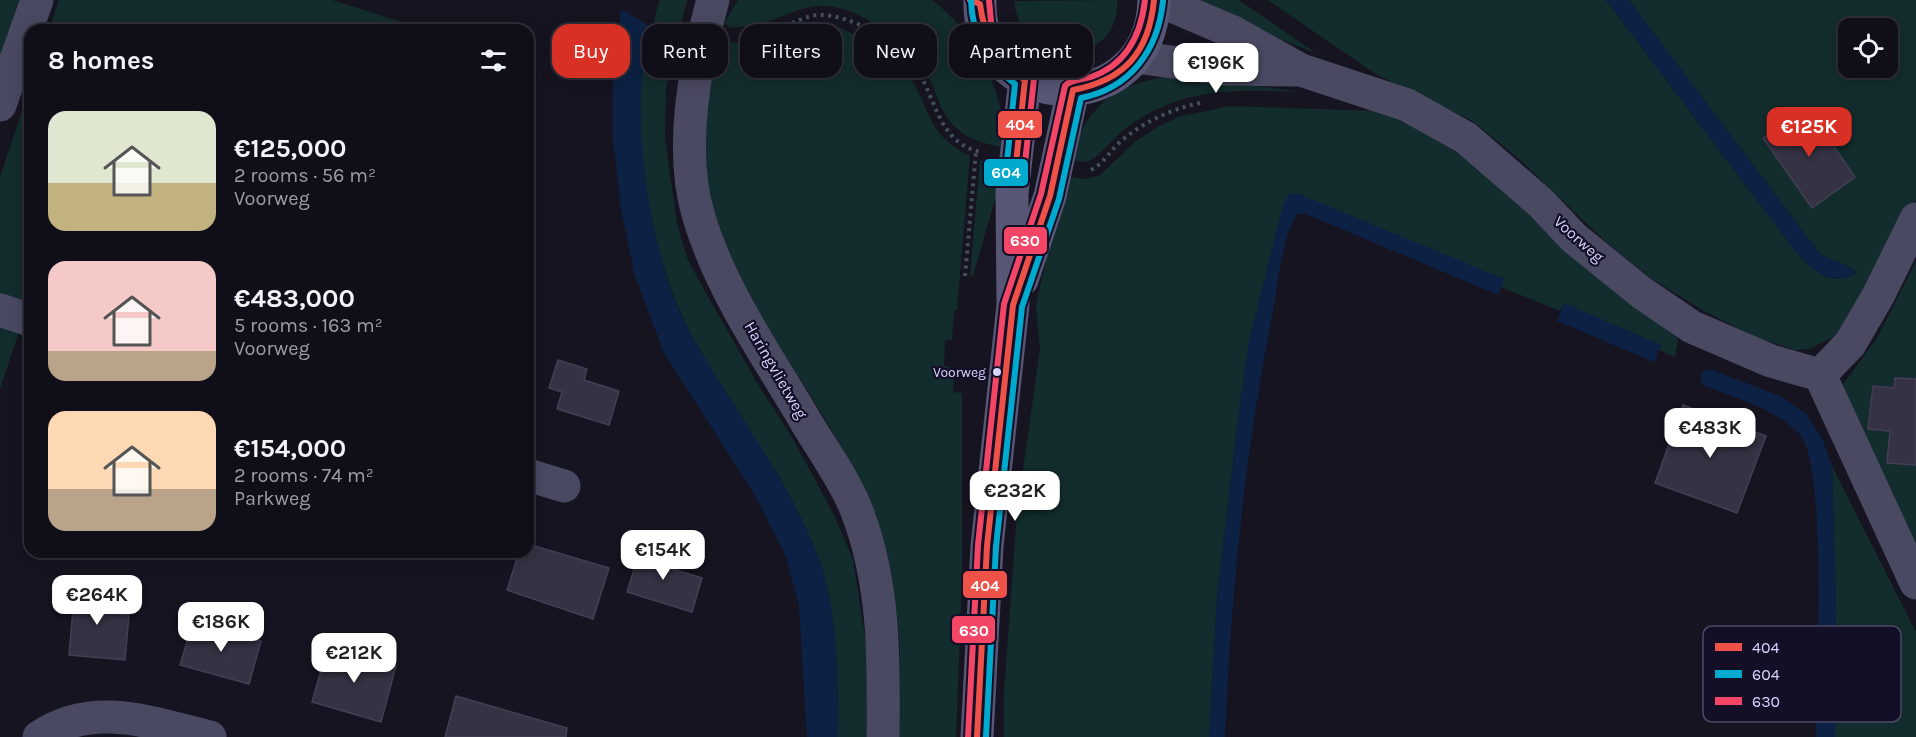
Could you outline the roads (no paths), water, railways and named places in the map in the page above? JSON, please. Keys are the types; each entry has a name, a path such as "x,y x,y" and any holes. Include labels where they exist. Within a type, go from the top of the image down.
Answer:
{"main road":[{"path":"980,0 981,19 992,48 1012,71 1025,80 1048,88 1073,90 1085,89 1108,81 1136,57 1148,36 1156,0"},
{"path":"977,737 987,546 1013,305 1012,193 1025,80"},
{"path":"1013,305 1050,196 1073,90"}],"street":[{"path":"29,24 37,0"},
{"name":"Haringvlietweg","path":"713,0 697,59 691,108 691,161 698,213 725,283 856,508 876,576 884,657 884,737"},
{"name":"Voorweg","path":"1156,0 1233,32 1301,70 1407,105 1466,138 1541,203 1574,238 1642,293 1692,327 1771,361 1820,375"},
{"path":"0,105 24,37"},
{"name":"Voorweg","path":"1136,57 1222,69 1301,70"},
{"path":"1916,219 1878,296 1850,344 1820,375 1916,584"},
{"path":"0,310 24,318"},
{"path":"534,477 564,486"},
{"path":"39,737 52,728 87,716 131,718 210,737"}],"water":[{"path":"1606,0 1629,0 1820,254 1844,265 1856,274 1846,278 1830,278 1816,271 1796,252"},
{"path":"621,9 646,24 642,24 641,105 644,169 655,234 673,295 701,351 773,466 805,526 825,578 836,646 838,737 807,737 799,605 785,554 753,492 664,353 635,276 621,209 613,139 614,78 630,78 630,24 619,24"},
{"path":"1289,194 1299,194 1504,279 1498,295 1306,214 1297,214 1281,261 1247,470 1235,577 1225,737 1209,737 1217,597 1249,342 1283,205"},
{"path":"1564,303 1661,345 1654,362 1557,321"},
{"path":"1710,369 1782,397 1806,414 1822,438 1832,466 1836,626 1818,626 1814,486 1808,452 1799,433 1766,410 1701,384 1702,372"},
{"path":"1816,722 1835,722 1835,737 1816,737"}],"place":[{"name":"Voorweg","path":"997,372"}]}
